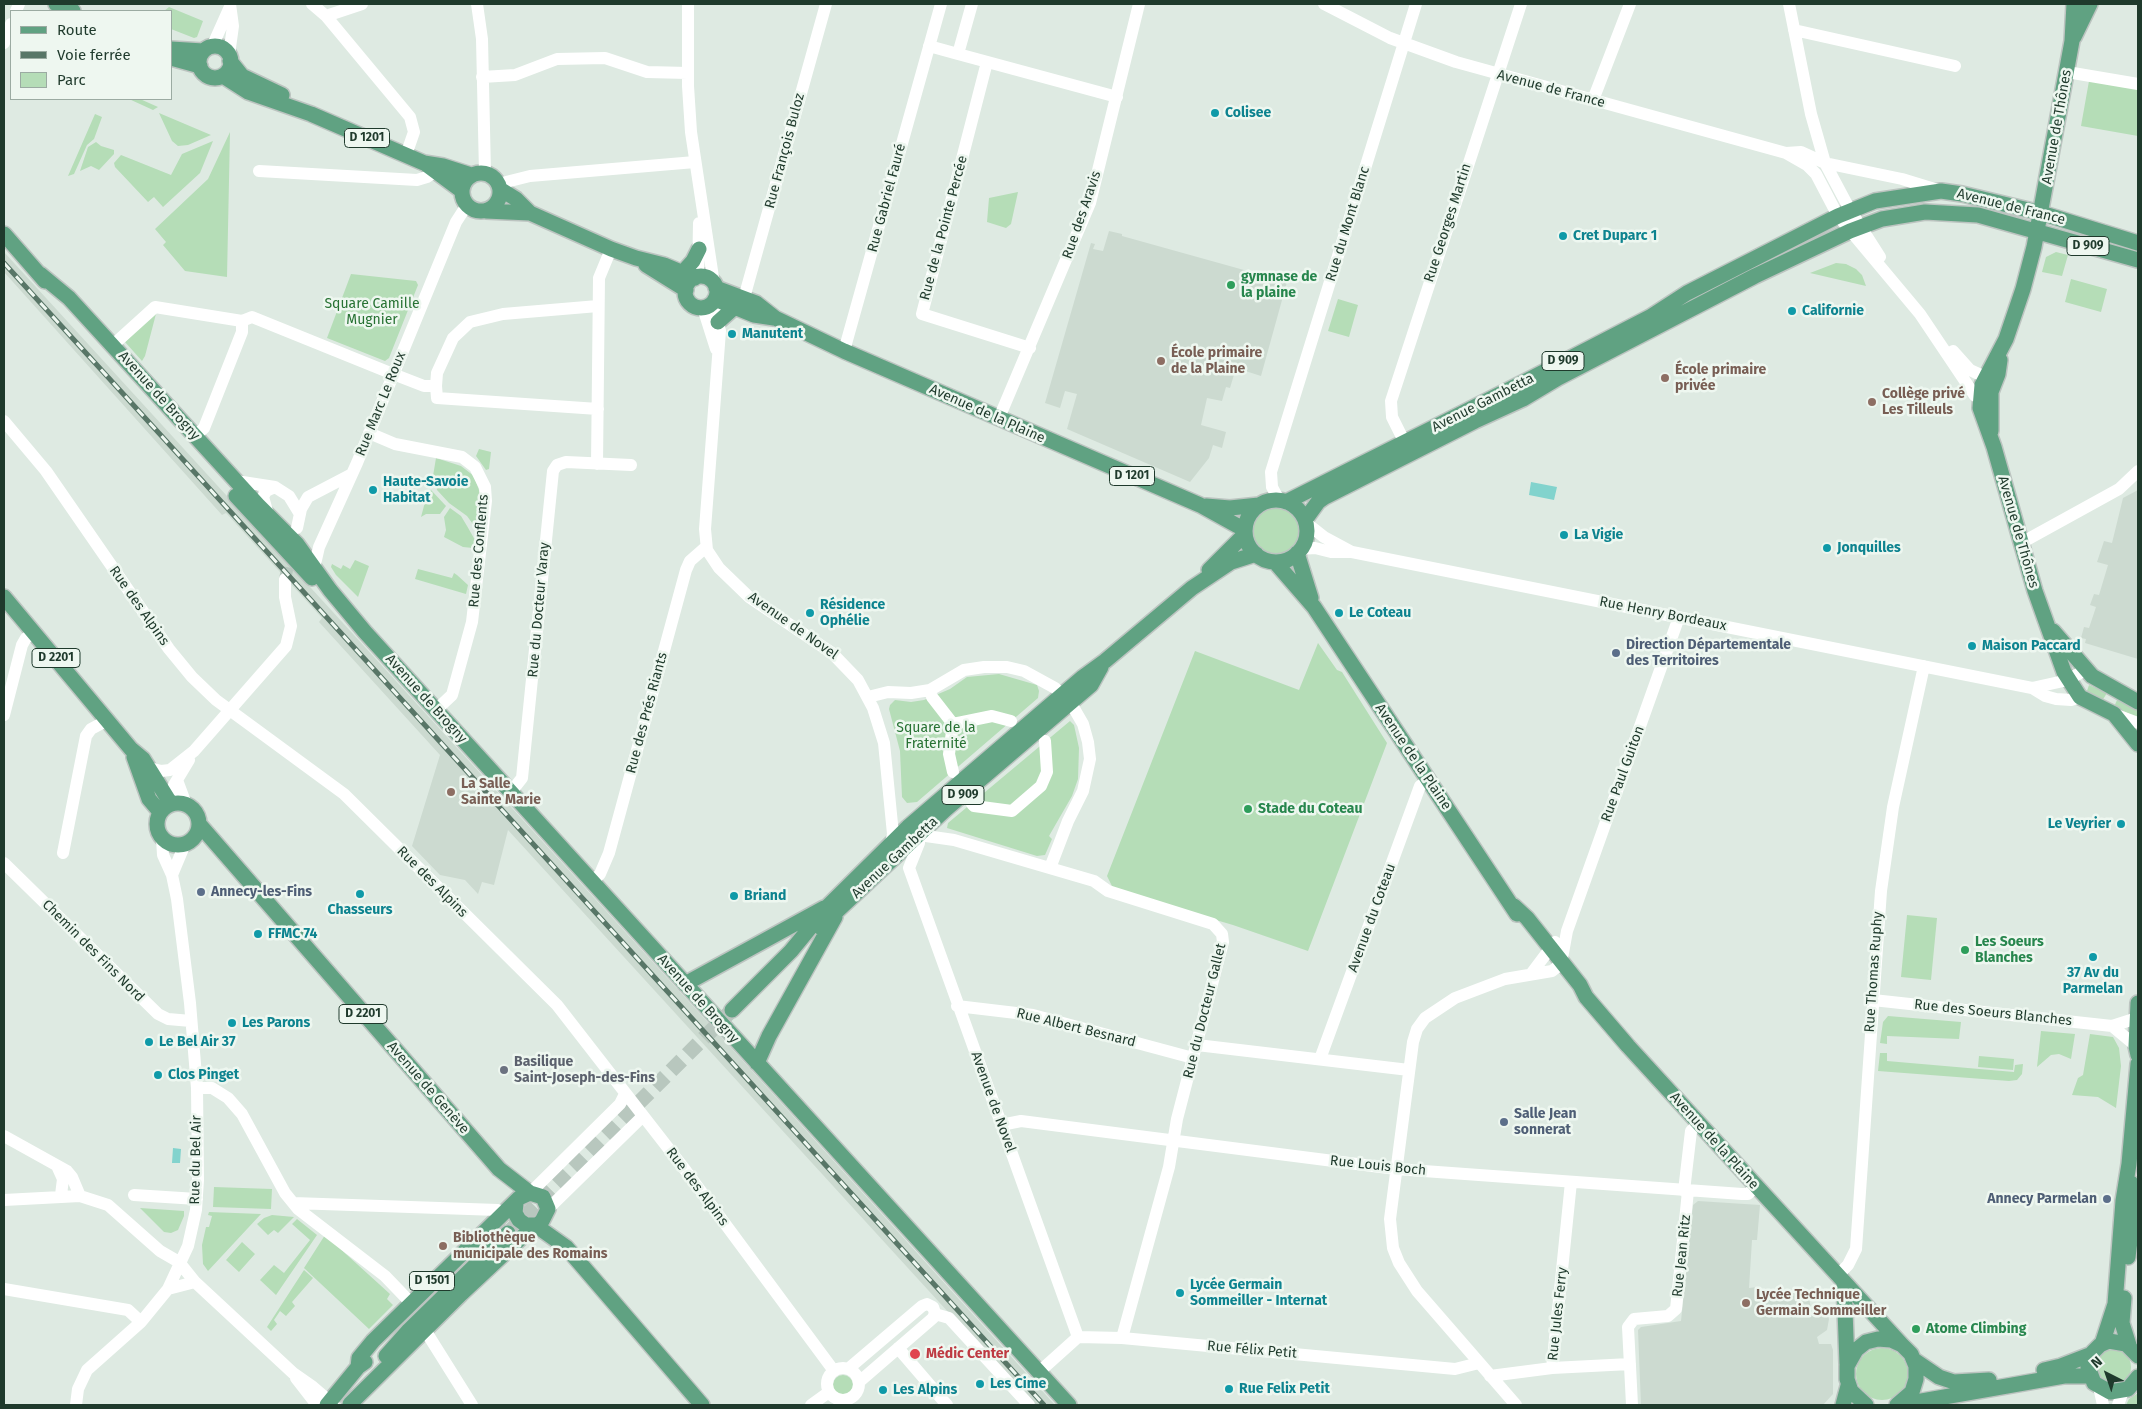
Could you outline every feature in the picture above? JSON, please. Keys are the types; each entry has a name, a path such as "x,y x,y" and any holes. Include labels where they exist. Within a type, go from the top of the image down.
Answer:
{"main road":[{"path":"56,4 71,10"},
{"name":"Avenue de Thônes","path":"2074,4 2072,40 2067,72 2038,232 2021,297 1990,380 1982,418 1991,437 2035,591 2068,680 2080,697"},
{"name":"Avenue de Thônes","path":"2072,40 2090,4"},
{"path":"172,49 220,47 242,76 280,94 311,114"},
{"path":"208,49 200,57 200,66 205,74 211,77 223,76 248,92 311,114"},
{"path":"172,58 200,66"},
{"path":"223,76 230,67 230,58"},
{"name":"D 1201","path":"311,114 434,167 464,198"},
{"path":"434,167 493,177 499,186 530,213 611,249 692,276"},
{"path":"478,174 463,185 464,198 475,210 530,213"},
{"path":"486,211 498,200 499,186"},
{"name":"Avenue de France","path":"1850,221 1875,201 1940,191 1989,199 2042,213 2138,243"},
{"name":"Avenue de France","path":"1850,221 1924,212 1959,212 1989,218 2138,260"},
{"path":"1989,218 1997,212 2020,215 2042,213"},
{"name":"Avenue Gambetta","path":"1283,501 1405,443 1650,317 1687,293 1850,221"},
{"name":"Avenue Gambetta","path":"1305,521 1318,502 1325,497 1475,421 1518,402 1611,351 1803,253 1850,221"},
{"path":"2038,232 2073,230 2082,226"},
{"name":"Avenue de Brogny","path":"4,234 40,274 62,303 277,541 310,568 436,710 1069,1405"},
{"path":"686,290 692,276 693,261 699,249"},
{"path":"636,258 686,290 690,303 713,296"},
{"name":"Avenue de Brogny","path":"40,274 68,298 236,481 267,511 297,544 310,568"},
{"name":"Avenue de la Plaine","path":"692,276 707,278 713,296 740,302 756,303 775,318 844,351 1200,505 1245,532"},
{"path":"718,322 740,302"},
{"path":"208,464 229,479 236,481"},
{"path":"1283,501 1296,508 1305,521 1307,534 1299,551 1285,560 1275,562 1263,559 1256,554 1247,543 1245,532 1248,518 1259,505 1283,501"},
{"name":"Avenue de la Plaine","path":"1200,505 1230,508 1259,505"},
{"name":"Avenue Gambetta","path":"1192,588 1245,532"},
{"name":"Avenue de la Plaine","path":"1299,551 1314,607"},
{"name":"Avenue Gambetta","path":"832,910 888,865 1105,662 1192,588 1230,562 1256,554"},
{"name":"Avenue de la Plaine","path":"1275,562 1314,607 1428,780 1514,906 1527,918 1547,952 1559,967 1580,985 1586,997 1698,1124 1914,1360 1939,1377 1954,1382 1970,1383 2054,1368 2097,1349"},
{"name":"D 2201","path":"4,597 131,749 149,799 172,806"},
{"path":"2049,626 2085,670 2107,686 2138,702"},
{"path":"2080,697 2114,714 2138,744"},
{"name":"Avenue Gambetta","path":"732,1010 832,910 891,843 1066,699"},
{"path":"131,749 150,768 172,806 195,812 199,824 188,842"},
{"path":"172,806 156,827 162,839 172,845 188,842 220,849"},
{"name":"Avenue de Genève","path":"199,824 498,1169 530,1193"},
{"path":"757,1063 769,1036 830,929 832,910"},
{"path":"685,984 832,910"},
{"path":"2137,1051 2138,1011"},
{"path":"740,1045 759,1042 769,1036"},
{"path":"2095,1382 2088,1364 2097,1349 2115,1304 2123,1201 2130,1164 2138,1064"},
{"path":"2130,1164 2134,1208 2122,1323 2135,1351"},
{"name":"Avenue de Genève","path":"498,1169 516,1203"},
{"path":"566,1247 543,1198 530,1193 522,1196 516,1203 515,1213 519,1220 526,1225 535,1225 566,1247 702,1405"},
{"name":"D 1501","path":"358,1367 359,1358 410,1302 502,1214 516,1203"},
{"path":"350,1405 424,1330 535,1225 542,1221 548,1209"},
{"name":"D 1501","path":"350,1405 379,1364 409,1330 508,1233"},
{"path":"1840,1280 1848,1386 1843,1405"},
{"name":"D 1501","path":"327,1404 358,1367 409,1330"},
{"path":"1847,1366 1856,1350 1866,1342 1885,1339 1902,1345"},
{"path":"2097,1349 2115,1341 2135,1351"},
{"path":"1898,1405 1908,1397 1914,1386 1917,1373 1914,1360"},
{"path":"1898,1405 2064,1376 2095,1382 2120,1398 2137,1380"},
{"path":"1848,1386 1854,1396 1866,1405"}],"street":[{"path":"312,4 326,16 410,117 414,132 406,155"},
{"path":"326,16 362,4"},
{"path":"477,4 482,39 478,174"},
{"path":"688,4 690,120 700,201 709,243 717,351"},
{"name":"Rue François Buloz","path":"740,302 826,4"},
{"name":"Rue Gabriel Fauré","path":"844,351 941,4"},
{"path":"958,54 972,4"},
{"name":"Rue des Aravis","path":"999,418 1090,203 1139,4"},
{"name":"Avenue de France","path":"1324,4 1404,44 1497,74 1786,153 1812,170"},
{"name":"Rue du Mont Blanc","path":"1283,501 1272,487 1271,472 1416,4"},
{"name":"Rue Georges Martin","path":"1405,443 1392,417 1391,401 1521,4"},
{"path":"1593,100 1630,4"},
{"path":"1789,4 1811,114 1825,163 1850,221"},
{"path":"208,49 230,6"},
{"path":"230,6 233,26 230,58"},
{"path":"4,43 10,27"},
{"path":"1794,30 1955,66"},
{"path":"929,46 1117,97"},
{"path":"482,77 516,75 557,59 605,58 651,72 688,73"},
{"name":"Rue de la Pointe Percée","path":"987,62 922,314 1030,348"},
{"path":"2067,72 2138,84"},
{"path":"1811,114 1814,156 1812,170 1935,334 1975,396 1985,398"},
{"name":"Avenue de France","path":"1786,153 1794,151 1814,156 1825,163 1902,179 1940,191"},
{"path":"499,186 530,176 695,162"},
{"path":"259,171 417,180 434,167"},
{"name":"Rue Marc Le Roux","path":"310,568 352,474 456,222 464,198"},
{"path":"699,249 700,201"},
{"path":"597,464 599,274 611,249"},
{"path":"706,547 705,529 720,331 713,296"},
{"path":"598,306 504,314 470,322 453,338 436,373 436,398 598,409"},
{"path":"113,345 155,307 242,321 255,318 424,386 436,386"},
{"path":"195,436 204,428 242,332 242,321"},
{"path":"1935,334 1970,370 1990,380"},
{"name":"Rue des Alpins","path":"4,421 46,471 175,657 198,684 230,710 344,794 557,1005 834,1371"},
{"name":"Rue des Conflents","path":"369,433 396,444 462,457 480,473 485,487 486,501 472,622 452,695 436,710"},
{"name":"Rue du Docteur Varay","path":"511,792 522,778 552,474 555,468 562,463 631,465"},
{"path":"2021,542 2119,489 2138,471"},
{"path":"297,528 303,504 311,495 352,474"},
{"path":"236,481 275,487 289,496 300,514"},
{"path":"267,511 263,497 266,491 275,487"},
{"path":"311,495 345,490"},
{"path":"325,494 335,512"},
{"name":"Rue Henry Bordeaux","path":"1305,521 1324,537 1352,552"},
{"path":"277,541 310,568"},
{"path":"297,544 303,548 319,547 321,565 330,590"},
{"name":"Avenue de Novel","path":"706,547 719,568 749,597 840,660 858,680 878,718 884,743 892,834 891,843"},
{"name":"Rue des Prés Riants","path":"592,882 600,874 609,853 686,570 690,561 706,547"},
{"name":"Rue Henry Bordeaux","path":"1299,551 1315,548 1331,552 1352,552 2032,688 2045,696 2056,699 2071,700 2080,697"},
{"path":"150,768 161,771 170,770 194,751 282,651 290,638 291,626 285,596 285,580"},
{"name":"Rue Paul Guiton","path":"1559,967 1567,931 1679,617"},
{"path":"4,716 22,645 26,638 34,633"},
{"name":"Rue Thomas Ruphy","path":"1840,1280 1856,1248 1879,910 1887,842 1924,666"},
{"path":"868,697 888,692 921,692 937,688 964,670 993,667 1015,669 1034,676 1054,688 1066,699 1086,733 1090,750 1089,768 1080,799 1068,821 1050,868"},
{"name":"Rue Henry Bordeaux","path":"2032,688 2068,680 2085,670"},
{"path":"932,697 954,724 949,754 953,772"},
{"path":"2114,714 2138,723"},
{"path":"954,724 992,716 1011,721"},
{"path":"63,853 86,736 91,729 108,720"},
{"path":"972,804 974,806 1012,811 1042,786 1047,772 1045,741"},
{"path":"172,806 177,780 194,751"},
{"name":"Avenue du Coteau","path":"1320,1059 1420,786 1428,780"},
{"name":"Rue du Docteur Gallet","path":"934,821 954,840"},
{"path":"888,865 909,868 919,842 919,835"},
{"name":"Rue du Docteur Gallet","path":"919,835 954,840 1094,881 1108,891 1213,924 1221,930 1223,942 1193,1058 1168,1167 1122,1338"},
{"name":"Rue du Bel Air","path":"76,1405 78,1388 87,1370 141,1322 168,1289 190,1238 197,1199 196,1088 184,945 172,875 165,861 162,839"},
{"path":"172,875 188,842"},
{"name":"Chemin des Fins Nord","path":"4,863 158,1014 168,1019 191,1021"},
{"name":"Avenue de Novel","path":"909,868 1078,1337"},
{"name":"Rue Paul Guiton","path":"1531,974 1547,952 1567,931"},
{"path":"1516,1405 1417,1291 1399,1263 1390,1232 1396,1169 1409,1070 1417,1029 1431,1013 1455,998 1480,987 1559,967"},
{"name":"Rue des Soeurs Blanches","path":"1873,1000 2112,1026 2138,1011"},
{"name":"Rue Albert Besnard","path":"958,1006 1033,1015 1193,1058"},
{"path":"2112,1026 2137,1051"},
{"path":"1197,1045 1409,1070"},
{"path":"196,1088 218,1090 238,1108 293,1203 317,1226 385,1276 410,1302"},
{"path":"530,1193 620,1104 625,1094"},
{"path":"548,1209 638,1110"},
{"name":"Rue Louis Boch","path":"1001,1124 1021,1121 1396,1169 1742,1194 1748,1194 1756,1187"},
{"name":"Rue Jean Ritz","path":"1632,1405 1628,1327 1630,1322 1634,1320 1668,1316 1676,1309 1691,1131 1698,1124"},
{"path":"4,1136 70,1174 80,1196"},
{"path":"58,1168 63,1179 61,1195"},
{"name":"Rue Jules Ferry","path":"1571,1182 1552,1368 1630,1364"},
{"path":"4,1200 61,1195 80,1196 108,1204 157,1249 179,1262 195,1282 293,1373 313,1387 327,1404"},
{"path":"134,1195 197,1199"},
{"path":"293,1203 498,1210 502,1214"},
{"path":"168,1289 195,1282"},
{"path":"4,1289 128,1310 141,1322"},
{"path":"848,1369 922,1306 930,1305 935,1314 950,1318 1026,1402"},
{"path":"859,1382 933,1318 935,1314"},
{"path":"424,1330 472,1405"},
{"path":"1039,1372 1078,1337"},
{"name":"Rue Félix Petit","path":"1078,1337 1122,1338 1455,1369 1479,1363"},
{"path":"898,1348 948,1405"},
{"path":"841,1368 848,1369 856,1376 859,1382 856,1401 840,1400 829,1392 827,1380 834,1371 841,1368"},
{"path":"1490,1376 1552,1368"},
{"path":"2095,1382 2103,1405"},
{"path":"811,1405 829,1392"}],"shaded area":[{"name":"École primaire de la Plaine","path":"1109,231 1287,282 1261,376 1236,368 1230,388 1226,387 1222,401 1207,398 1201,425 1226,432 1222,448 1213,445 1209,458 1190,482 1067,429 1077,394 1065,391 1060,408 1045,403 1091,243 1095,244 1093,249 1103,251"},
{"path":"4,252 1055,1405 1033,1405 508,830 494,885 482,882 478,894 465,880 440,875 412,846 440,755 319,622 322,618 226,513 222,515 4,272"},
{"path":"2138,490 2138,659 2085,643 2086,639 2081,638 2084,627 2089,628 2096,607 2090,605 2094,594 2099,595 2108,565 2097,562 2104,541 2112,543 2123,498"},
{"name":"Lycée Technique Germain Sommeiller","path":"1698,1201 1760,1205 1757,1240 1752,1240 1749,1288 1757,1287 1757,1297 1805,1290 1805,1293 1808,1293 1811,1308 1822,1310 1827,1314 1829,1319 1827,1330 1817,1337 1819,1344 1831,1344 1833,1350 1833,1394 1823,1405 1641,1405 1638,1330 1641,1327 1681,1321 1693,1205"}],"green space":[{"path":"169,7 203,21 197,37 194,38 172,29 172,10 165,10"},
{"path":"2089,81 2138,88 2138,136 2081,126"},
{"path":"131,100 142,100 158,107 153,110"},
{"path":"159,113 211,135 188,145 178,146 172,141"},
{"path":"95,114 102,117 94,139 87,145 74,174 68,176"},
{"path":"230,132 227,277 185,271 163,245 166,242 155,229 208,179"},
{"path":"213,141 200,173 163,207 154,197 148,202 115,167 114,163 121,155 171,175 182,154"},
{"path":"96,142 101,146 114,150 114,154 99,170 91,166 80,171 88,147"},
{"path":"1018,192 1011,224 1006,228 987,222 989,198"},
{"path":"2056,252 2068,255 2062,276 2042,272 2046,257"},
{"path":"1836,263 1846,264 1856,269 1862,275 1866,286 1810,273"},
{"name":"Square Camille Mugnier","path":"351,274 416,281 418,285 389,358 385,361 327,338"},
{"path":"2071,279 2107,289 2101,312 2065,302"},
{"path":"1338,299 1358,305 1349,337 1328,331"},
{"path":"157,310 145,356 142,361 125,342"},
{"path":"479,449 491,452 489,469 486,470 476,456"},
{"path":"436,458 461,466 474,476 480,493 478,527 475,527 467,516 449,503 437,490 433,476"},
{"path":"431,490 446,506 440,514 426,514 421,517 428,491"},
{"path":"1276,507 1285,509 1293,514 1298,522 1300,531 1298,540 1293,548 1285,553 1276,555 1267,553 1259,548 1254,540 1252,531 1254,522 1259,514 1267,509"},
{"path":"450,508 461,516 467,526 475,540 473,548 463,547 444,537 446,530 444,517"},
{"path":"355,560 369,566 358,597 336,575 331,567 332,564 341,569 343,565 350,569"},
{"path":"418,569 452,578 454,573 468,585 466,594 415,579"},
{"name":"Stade du Coteau","path":"1318,643 1337,670 1342,672 1387,743 1308,951 1233,925 1114,890 1107,876 1195,651 1299,690"},
{"name":"Square de la Fraternité","path":"999,674 1037,685 1039,691 1038,698 917,802 907,803 902,797 900,751 889,709 890,705 895,700 911,702 924,700 950,689 967,677"},
{"path":"2089,685 2107,693 2102,701 2087,691"},
{"path":"2117,700 2138,707 2138,718 2114,707"},
{"name":"Square de la Fraternité","path":"1070,721 1074,725 1079,748 1078,779 1072,796 1049,836 1052,839 1045,855 1037,856 947,828 948,823"},
{"path":"1907,915 1937,918 1931,980 1901,977"},
{"path":"1888,1016 1961,1022 1959,1039 1887,1036 1887,1044 1880,1043 1883,1022"},
{"path":"2041,1031 2075,1034 2071,1059 2059,1054 2051,1055 2037,1067"},
{"path":"2090,1034 2113,1037 2119,1048 2121,1066 2116,1108 2098,1097 2072,1095 2078,1078 2083,1075"},
{"path":"1880,1053 1887,1053 1887,1061 2014,1072 2015,1065 2023,1064 2022,1074 2017,1080 2009,1081 1878,1071"},
{"path":"1979,1056 2014,1059 2013,1070 1978,1067"},
{"path":"214,1187 272,1189 271,1209 213,1207"},
{"path":"140,1208 184,1211 184,1216 178,1230 171,1233 164,1232"},
{"path":"209,1212 261,1214 208,1271 203,1264 202,1245 206,1227 209,1227 212,1216 208,1215"},
{"path":"272,1215 294,1217 278,1233 274,1230 268,1235 257,1224 264,1218"},
{"path":"297,1219 317,1235 276,1295 260,1280 274,1265 284,1273 310,1240 292,1224"},
{"path":"325,1235 390,1294 387,1299 393,1305 369,1329 304,1268"},
{"path":"242,1242 255,1254 239,1272 226,1260"},
{"path":"304,1270 313,1278 292,1302 295,1306 286,1316 280,1311 274,1320 277,1324 271,1331 267,1327"},
{"path":"1877,1348 1887,1348 1897,1352 1904,1359 1908,1374 1904,1389 1897,1396 1887,1400 1877,1400 1867,1396 1860,1389 1856,1379 1856,1369 1860,1359 1867,1352"},
{"path":"2113,1349 2120,1350 2126,1354 2130,1360 2130,1374 2126,1380 2120,1384 2113,1385 2106,1384 2100,1380 2096,1374 2095,1367 2096,1360 2100,1354 2106,1350"},
{"path":"843,1375 850,1378 853,1385 850,1392 843,1395 836,1392 833,1385 836,1378"},
{"path":"2138,1393 2138,1405 2126,1405 2129,1399"}],"water":[{"path":"1531,482 1557,487 1554,500 1529,495"},
{"path":"173,1148 181,1149 180,1163 172,1163"}],"tunnel":[{"path":"285,579 292,548"},
{"path":"508,1233 729,1013"}],"railway":[{"path":"4,263 1044,1405"}],"place":[{"name":"Colisee","path":"1215,113"},
{"name":"Cret Duparc 1","path":"1563,236"},
{"name":"gymnase de la plaine","path":"1231,285"},
{"name":"Californie","path":"1792,311"},
{"name":"Manutent","path":"732,334"},
{"name":"École primaire de la Plaine","path":"1161,361"},
{"name":"École primaire privée","path":"1665,378"},
{"name":"Collège privé Les Tilleuls","path":"1872,402"},
{"name":"Haute-Savoie Habitat","path":"373,490"},
{"name":"La Vigie","path":"1564,535"},
{"name":"Jonquilles","path":"1827,548"},
{"name":"Résidence Ophélie","path":"810,613"},
{"name":"Le Coteau","path":"1339,613"},
{"name":"Maison Paccard","path":"1972,646"},
{"name":"Direction Départementale des Territoires","path":"1616,653"},
{"name":"La Salle Sainte Marie","path":"451,792"},
{"name":"Stade du Coteau","path":"1248,809"},
{"name":"Le Veyrier","path":"2121,824"},
{"name":"Annecy-les-Fins","path":"201,892"},
{"name":"Chasseurs","path":"360,894"},
{"name":"Briand","path":"734,896"},
{"name":"FFMC 74","path":"258,934"},
{"name":"Les Soeurs Blanches","path":"1965,950"},
{"name":"37 Av du Parmelan","path":"2093,957"},
{"name":"Les Parons","path":"232,1023"},
{"name":"Le Bel Air 37","path":"149,1042"},
{"name":"Basilique Saint-Joseph-des-Fins","path":"504,1070"},
{"name":"Clos Pinget","path":"158,1075"},
{"name":"Salle Jean sonnerat","path":"1504,1122"},
{"name":"Annecy Parmelan","path":"2107,1199"},
{"name":"Bibliothèque municipale des Romains","path":"443,1246"},
{"name":"Lycée Germain Sommeiller - Internat","path":"1180,1293"},
{"name":"Lycée Technique Germain Sommeiller","path":"1746,1303"},
{"name":"Atome Climbing","path":"1916,1329"},
{"name":"Médic Center","path":"915,1354"},
{"name":"Les Cime","path":"980,1384"},
{"name":"Rue Felix Petit","path":"1229,1389"},
{"name":"Les Alpins","path":"883,1390"}]}
